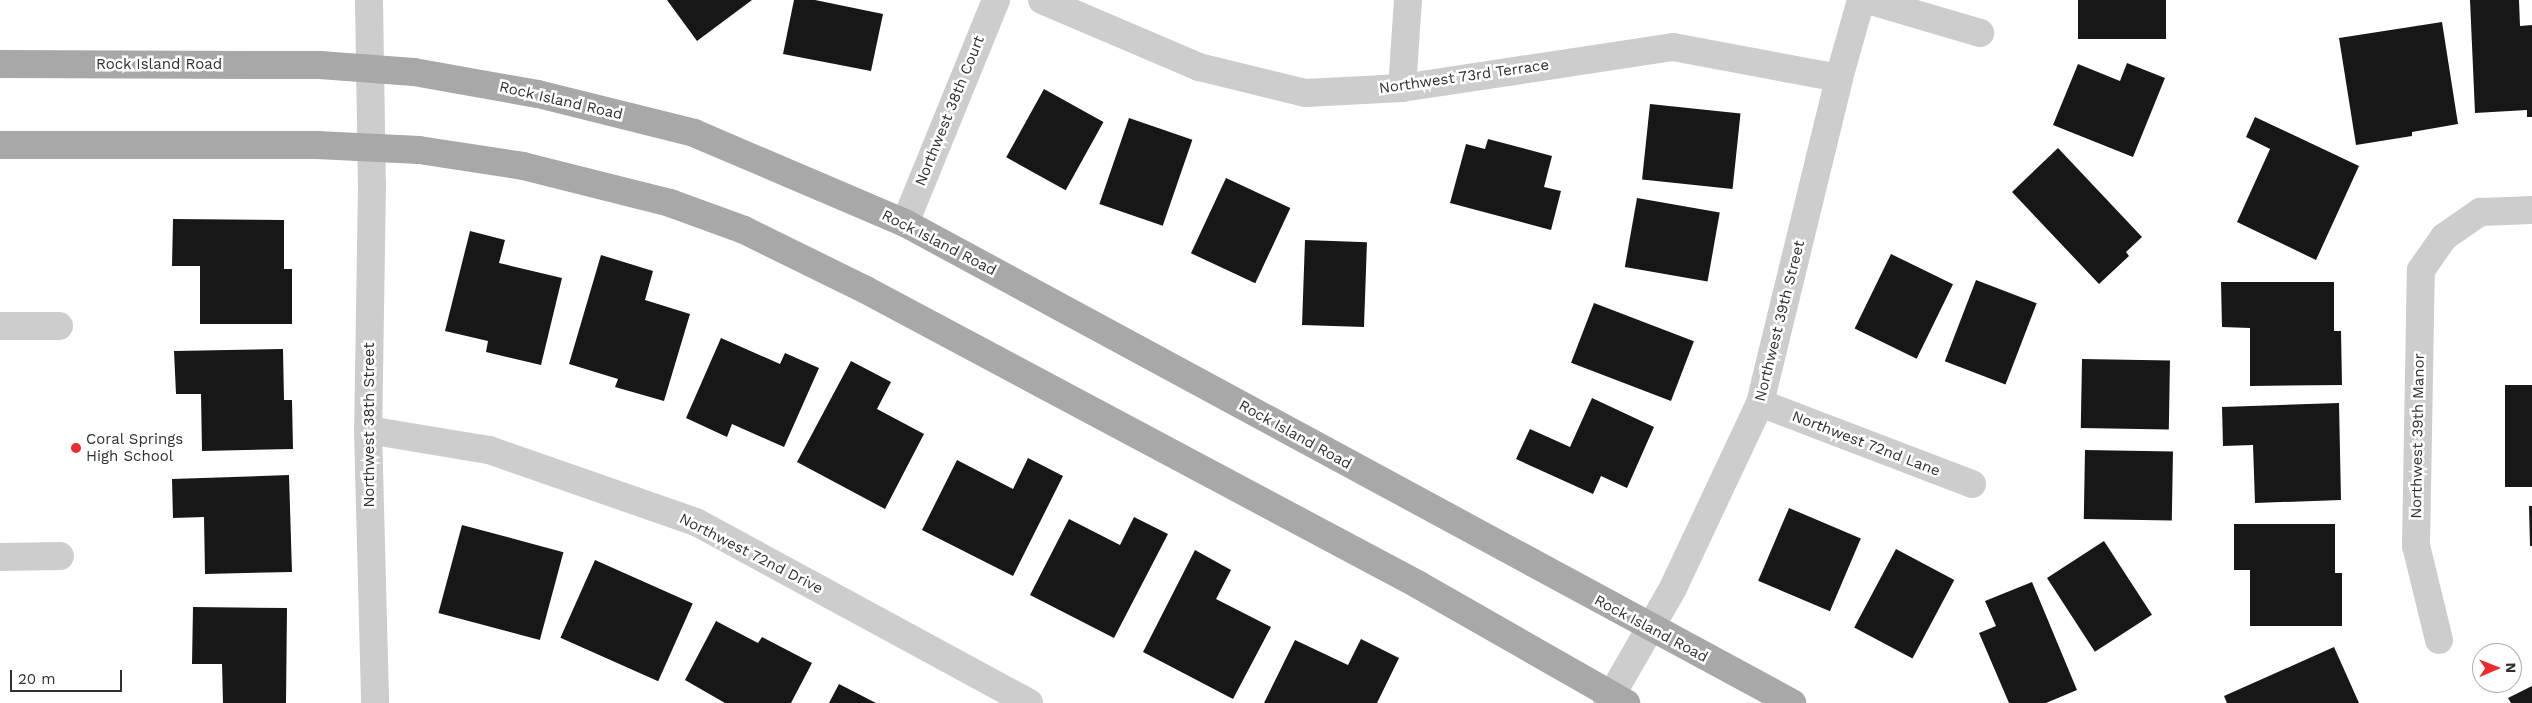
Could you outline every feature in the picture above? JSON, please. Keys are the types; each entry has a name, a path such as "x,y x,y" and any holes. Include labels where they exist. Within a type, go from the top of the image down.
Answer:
{"main road":[{"name":"Rock Island Road","path":"0,64 370,68 538,94 694,133 905,223 1650,629 1792,703"},
{"path":"0,144 371,147 523,166 670,203 744,230 866,290 1417,584 1615,700"}],"street":[{"name":"Northwest 38th Street","path":"369,0 371,147 368,430 375,703"},
{"name":"Northwest 38th Court","path":"905,223 996,0"},
{"name":"Northwest 73rd Terrace","path":"1042,0 1209,70 1306,93 1402,88 1673,47 1839,78"},
{"path":"1402,88 1408,0"},
{"name":"Northwest 39th Street","path":"1615,700 1760,403 1839,78 1861,0"},
{"path":"1868,0 1980,33"},
{"name":"Northwest 39th Manor","path":"2440,640 2416,546 2421,270 2444,237 2480,212 2532,210"},
{"path":"0,326 59,326"},
{"name":"Northwest 72nd Lane","path":"1760,403 1972,484"},
{"name":"Northwest 72nd Drive","path":"368,430 489,450 696,522 1029,703"},
{"path":"0,556 60,556"}],"building":[{"path":"667,0 752,0 697,41"},
{"path":"794,0 815,0 883,14 871,71 783,54"},
{"path":"2078,0 2166,0 2166,39 2078,39"},
{"path":"2470,0 2519,0 2520,26 2532,25 2532,117 2527,117 2527,110 2475,113"},
{"path":"2442,22 2458,124 2412,132 2412,136 2356,145 2339,38"},
{"path":"2127,63 2165,78 2133,157 2053,125 2078,64 2120,81"},
{"path":"1044,89 1103,122 1066,190 1006,157"},
{"path":"1650,104 1741,114 1733,189 1642,180"},
{"path":"2255,117 2359,166 2316,260 2237,222 2270,149 2246,137"},
{"path":"1129,118 1192,140 1163,226 1099,204"},
{"path":"1488,139 1552,156 1544,187 1561,191 1551,230 1450,203 1466,144 1485,149"},
{"path":"2058,148 2142,237 2126,252 2129,256 2099,284 2012,192"},
{"path":"1226,178 1290,208 1255,283 1191,253"},
{"path":"1637,198 1720,213 1708,282 1625,267"},
{"path":"173,219 284,220 284,269 292,269 292,324 200,324 200,266 172,266"},
{"path":"470,231 505,240 499,263 562,278 541,365 486,352 488,341 445,331"},
{"path":"1305,240 1367,242 1364,327 1302,325"},
{"path":"1891,254 1953,284 1917,359 1855,329"},
{"path":"601,255 653,271 645,300 690,314 664,401 615,387 618,379 569,364"},
{"path":"1976,280 2037,303 2006,385 1945,361"},
{"path":"2221,282 2334,282 2334,331 2341,331 2342,385 2250,386 2250,328 2222,327"},
{"path":"1594,303 1694,341 1671,401 1571,363"},
{"path":"721,338 780,364 785,353 819,368 784,447 732,424 727,437 686,418"},
{"path":"283,349 284,400 292,400 293,449 202,451 201,394 176,394 174,351"},
{"path":"2082,359 2170,361 2169,430 2081,428"},
{"path":"851,361 891,382 877,409 924,434 885,509 797,462"},
{"path":"2505,385 2532,385 2532,487 2505,487"},
{"path":"1592,398 1654,427 1627,488 1601,476 1593,494 1516,459 1530,429 1570,447"},
{"path":"2339,403 2341,500 2255,503 2253,445 2223,446 2222,407"},
{"path":"2085,450 2173,452 2172,521 2084,519"},
{"path":"1028,458 1063,476 1013,576 922,530 957,460 1013,489"},
{"path":"289,475 292,572 205,574 204,517 173,518 172,479"},
{"path":"2529,506 2532,506 2532,546 2530,546"},
{"path":"1789,508 1861,538 1830,611 1758,581"},
{"path":"1134,517 1168,534 1114,638 1030,595 1069,519 1120,545"},
{"path":"2234,524 2335,524 2335,573 2342,573 2342,626 2250,626 2250,570 2234,570"},
{"path":"462,525 563,552 540,640 438,613"},
{"path":"2104,541 2152,615 2095,652 2047,578"},
{"path":"1896,549 1954,580 1912,659 1854,628"},
{"path":"1195,550 1231,570 1216,599 1271,627 1233,699 1143,652"},
{"path":"595,560 693,604 658,681 560,638"},
{"path":"2032,582 2077,690 2046,703 2009,703 1979,633 1996,626 1985,601"},
{"path":"193,607 287,608 286,703 223,703 222,664 192,664"},
{"path":"716,621 758,643 762,637 812,663 791,703 725,703 685,680"},
{"path":"1361,639 1399,658 1377,703 1264,703 1295,640 1348,665"},
{"path":"2334,647 2359,703 2227,703 2224,696"},
{"path":"839,684 876,703 829,703"},
{"path":"2532,686 2532,703 2511,703 2508,698 2522,693 2522,691"}],"place":[{"name":"Coral Springs High School","path":"76,448"}]}
